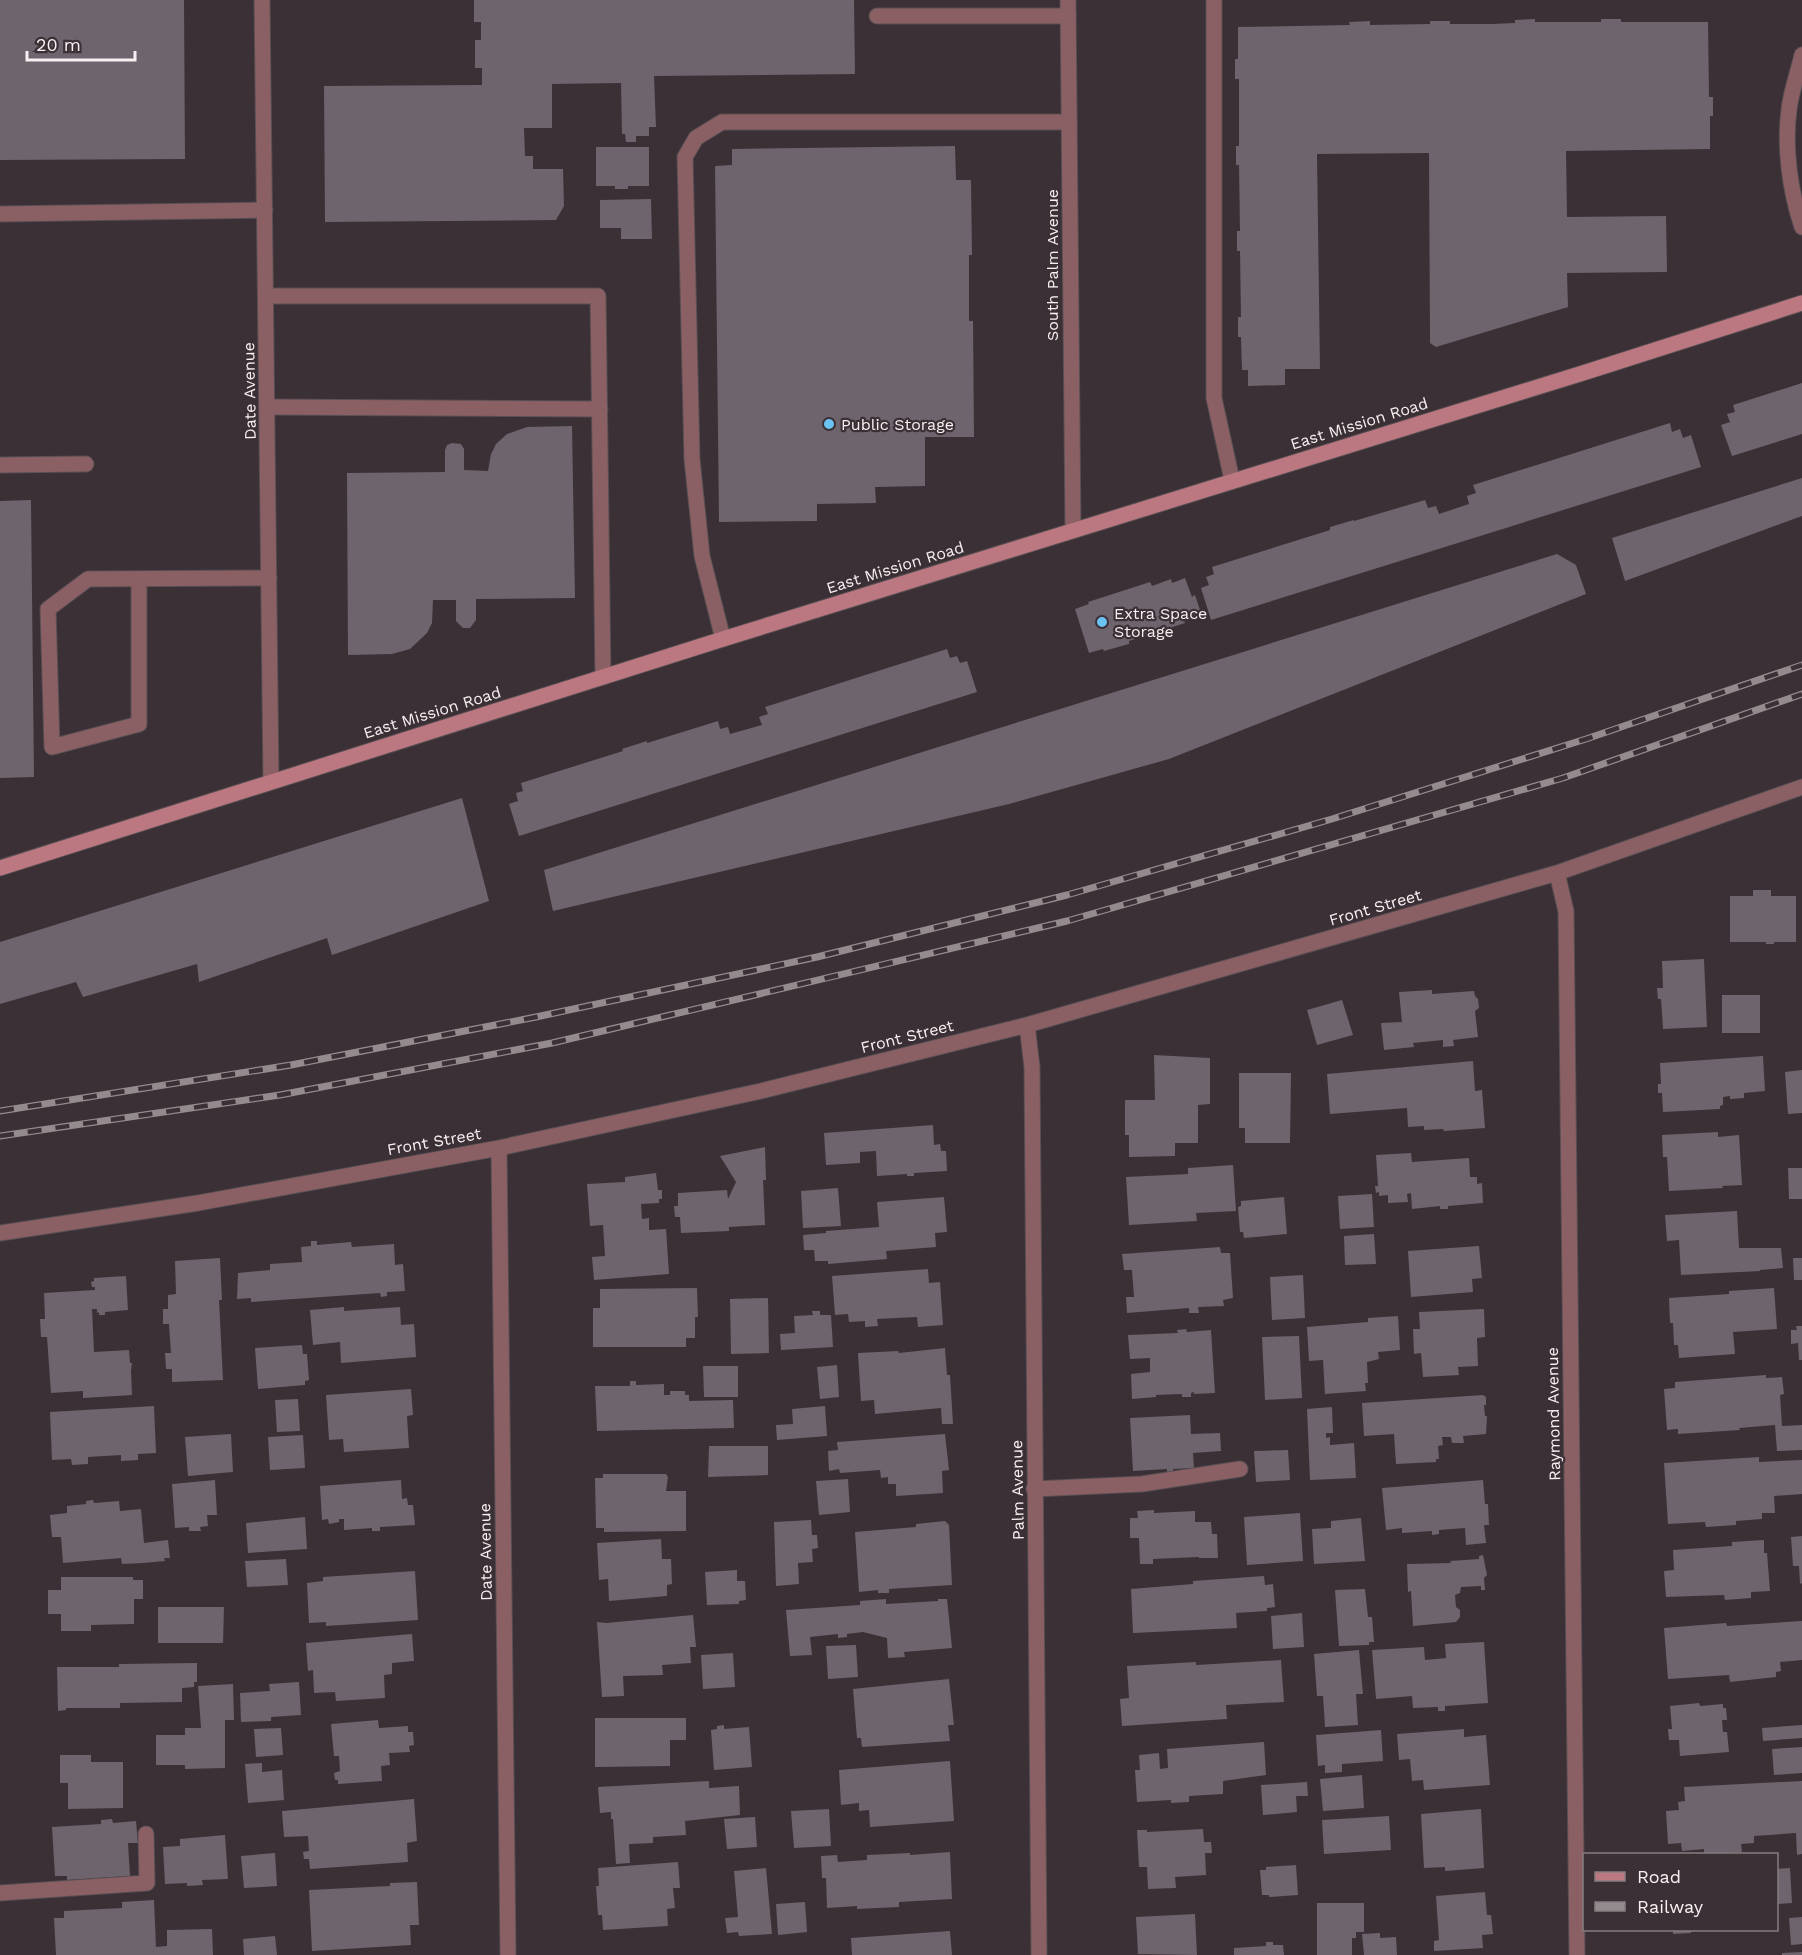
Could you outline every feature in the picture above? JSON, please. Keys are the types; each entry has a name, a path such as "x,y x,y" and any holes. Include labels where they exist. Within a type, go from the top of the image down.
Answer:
{"main road":[{"name":"East Mission Road","path":"0,868 723,639 1802,303"}],"street":[{"name":"Date Avenue","path":"262,0 271,781"},
{"name":"South Palm Avenue","path":"1068,0 1073,530"},
{"path":"1214,0 1214,398 1232,480"},
{"path":"877,16 1068,16"},
{"path":"1802,55 1789,110 1788,139 1794,199 1802,227"},
{"path":"723,639 702,556 692,459 685,157 696,138 722,122 1069,122"},
{"path":"0,214 265,210"},
{"path":"266,296 598,296 603,677"},
{"path":"267,407 600,409"},
{"path":"0,465 86,464"},
{"path":"139,579 139,724 52,747 48,609 88,579 269,578"},
{"name":"Front Street","path":"0,1233 198,1203 500,1148 761,1091 1027,1024 1557,873 1802,787"},
{"name":"Raymond Avenue","path":"1557,873 1566,911 1577,1955"},
{"name":"Palm Avenue","path":"1027,1024 1032,1067 1039,1955"},
{"name":"Date Avenue","path":"500,1148 508,1955"},
{"path":"1034,1489 1142,1484 1240,1469"},
{"path":"0,1893 147,1883 146,1833"}],"building":[{"path":"0,0 184,0 185,159 0,160"},
{"path":"474,0 854,0 855,74 654,76 656,127 649,127 649,136 636,136 636,142 626,142 625,134 622,134 621,83 552,84 552,128 524,128 525,156 533,156 533,169 563,169 564,206 556,220 325,222 324,86 482,85 482,68 475,68 475,40 481,40 481,22 474,22"},
{"path":"1535,19 1535,22 1601,22 1601,19 1621,19 1621,22 1708,22 1709,97 1713,97 1713,116 1710,116 1710,149 1566,151 1567,217 1666,216 1667,272 1567,273 1568,307 1436,347 1430,343 1429,153 1317,154 1320,369 1285,369 1285,385 1248,386 1248,370 1242,370 1241,337 1238,337 1238,317 1241,317 1240,251 1237,251 1237,231 1240,231 1239,165 1236,165 1236,146 1239,146 1239,79 1235,79 1235,59 1238,59 1238,27 1350,25 1349,22 1370,21 1370,25 1430,24 1430,21 1450,21 1450,24 1492,24"},
{"path":"955,146 956,180 971,180 972,255 969,255 969,321 973,321 974,437 925,437 925,486 875,487 876,503 817,504 817,521 719,522 715,166 732,165 732,149"},
{"path":"596,147 649,147 649,186 628,186 628,189 615,189 615,186 596,186"},
{"path":"651,199 652,239 621,239 621,228 600,228 600,200"},
{"path":"1802,383 1802,434 1732,456 1721,425 1730,422 1727,414 1735,412 1733,405"},
{"path":"1670,423 1672,432 1680,429 1683,438 1691,435 1701,467 1211,620 1201,588 1209,585 1206,577 1214,574 1212,567 1330,530 1330,527 1425,500 1428,508 1436,506 1439,514 1469,504 1467,496 1476,493 1473,485"},
{"path":"572,426 575,598 476,599 476,620 470,628 463,628 456,621 456,600 433,600 432,623 427,633 410,649 392,654 348,655 347,473 445,472 445,450 447,445 452,443 461,444 464,449 464,470 488,471 491,454 496,444 507,434 527,427"},
{"path":"1802,478 1802,516 1625,581 1612,538"},
{"path":"31,500 34,777 0,778 0,501"},
{"path":"1557,554 1576,565 1586,594 1169,759 1009,804 553,911 544,870"},
{"path":"1185,578 1192,597 1195,595 1200,610 1196,611 1198,615 1184,620 1185,623 1129,641 1129,644 1089,653 1075,609 1089,604 1088,602 1150,582 1152,586 1171,579 1172,583"},
{"path":"947,649 950,658 957,656 960,663 967,661 977,692 519,836 509,804 518,801 516,793 523,791 521,783 623,751 622,749 647,741 647,743 718,721 720,729 728,727 730,734 762,725 759,717 768,714 765,707"},
{"path":"462,798 489,901 332,955 327,938 199,982 197,964 83,997 76,982 0,1004 0,942"},
{"path":"1753,890 1771,890 1771,896 1796,896 1796,942 1766,944 1766,942 1730,942 1730,896 1753,896"},
{"path":"1704,959 1707,1027 1663,1029 1661,999 1658,999 1657,988 1663,988 1662,961"},
{"path":"1432,990 1432,994 1474,991 1479,1008 1475,1011 1478,1037 1453,1040 1454,1046 1443,1047 1443,1040 1413,1043 1414,1047 1384,1050 1381,1023 1402,1022 1399,992"},
{"path":"1722,995 1760,995 1760,1033 1722,1033"},
{"path":"1342,1000 1353,1035 1317,1045 1307,1010"},
{"path":"1154,1055 1210,1058 1210,1104 1198,1105 1198,1143 1175,1143 1175,1156 1129,1157 1129,1135 1125,1135 1125,1100 1155,1100"},
{"path":"1763,1056 1765,1091 1744,1093 1744,1098 1723,1097 1723,1105 1720,1109 1663,1112 1662,1093 1658,1093 1658,1084 1661,1084 1660,1063"},
{"path":"1473,1061 1475,1091 1482,1090 1485,1128 1444,1131 1443,1129 1424,1130 1424,1126 1408,1127 1407,1108 1330,1114 1327,1074"},
{"path":"1802,1070 1802,1113 1788,1114 1785,1072"},
{"path":"1239,1073 1291,1073 1290,1143 1245,1143 1245,1128 1239,1128"},
{"path":"933,1125 934,1145 940,1144 941,1151 946,1151 947,1171 914,1173 914,1176 907,1176 907,1174 877,1176 876,1151 860,1152 860,1163 826,1165 824,1133"},
{"path":"1718,1132 1718,1137 1739,1135 1742,1185 1669,1191 1667,1157 1663,1157 1662,1135"},
{"path":"765,1147 766,1180 763,1180 765,1225 729,1227 729,1231 681,1233 680,1217 675,1217 674,1206 678,1206 678,1193 727,1190 728,1199 736,1182 720,1156"},
{"path":"1411,1153 1412,1162 1469,1158 1470,1177 1477,1177 1477,1184 1482,1183 1483,1203 1448,1206 1448,1209 1440,1209 1440,1206 1412,1209 1411,1193 1407,1194 1408,1202 1388,1203 1388,1195 1379,1196 1379,1192 1376,1193 1375,1186 1378,1186 1376,1155"},
{"path":"1233,1165 1236,1211 1196,1213 1197,1221 1129,1225 1126,1177 1188,1174 1188,1168"},
{"path":"1788,1168 1802,1168 1802,1199 1789,1199"},
{"path":"656,1173 658,1190 662,1190 662,1199 659,1199 659,1203 641,1204 642,1219 649,1218 649,1230 666,1229 669,1274 594,1280 592,1257 605,1256 603,1225 590,1226 587,1184 625,1182 625,1177"},
{"path":"838,1188 841,1226 803,1228 801,1191"},
{"path":"1372,1194 1374,1227 1340,1229 1338,1196"},
{"path":"944,1197 947,1232 935,1233 936,1247 886,1251 887,1259 828,1264 828,1261 815,1261 814,1250 804,1250 803,1235 879,1227 877,1202"},
{"path":"1284,1197 1287,1234 1244,1238 1243,1232 1240,1232 1238,1207 1241,1206 1241,1201"},
{"path":"1737,1211 1739,1248 1781,1248 1783,1268 1681,1275 1679,1240 1667,1241 1665,1215"},
{"path":"1374,1234 1376,1264 1345,1265 1344,1236"},
{"path":"311,1241 317,1241 317,1245 351,1242 352,1247 394,1244 395,1265 403,1264 405,1291 387,1292 387,1296 381,1297 380,1293 251,1302 251,1298 237,1299 238,1273 270,1270 270,1264 302,1262 301,1247 311,1246"},
{"path":"1479,1246 1482,1278 1472,1279 1473,1292 1411,1297 1408,1251"},
{"path":"1220,1247 1221,1253 1230,1253 1233,1298 1223,1300 1224,1306 1198,1307 1199,1313 1189,1313 1189,1308 1127,1313 1126,1297 1134,1297 1132,1270 1124,1270 1122,1254"},
{"path":"220,1258 222,1300 219,1300 223,1380 172,1382 172,1369 166,1369 165,1353 171,1353 169,1324 163,1324 163,1309 168,1309 168,1295 176,1294 175,1261"},
{"path":"1793,1258 1802,1258 1802,1280 1794,1280"},
{"path":"928,1269 929,1283 940,1282 943,1325 918,1327 917,1317 877,1319 878,1326 865,1327 865,1321 849,1322 848,1314 835,1315 832,1276"},
{"path":"1303,1275 1305,1318 1272,1320 1270,1277"},
{"path":"126,1276 128,1310 105,1312 105,1315 99,1315 97,1309 92,1309 94,1352 129,1350 130,1363 132,1363 132,1395 83,1398 83,1391 51,1393 47,1337 41,1337 40,1319 45,1319 44,1293 95,1290 91,1282 94,1278"},
{"path":"697,1288 698,1317 695,1317 695,1338 686,1338 686,1347 593,1347 593,1308 600,1308 600,1289"},
{"path":"1774,1288 1777,1329 1733,1332 1735,1354 1679,1358 1678,1345 1674,1345 1673,1323 1670,1323 1669,1298"},
{"path":"768,1298 769,1353 731,1354 730,1299"},
{"path":"344,1307 344,1311 400,1307 401,1325 414,1324 416,1357 341,1363 340,1342 313,1345 310,1310"},
{"path":"1484,1309 1485,1337 1477,1338 1478,1366 1458,1367 1459,1375 1423,1377 1421,1353 1414,1354 1413,1329 1420,1329 1419,1312"},
{"path":"812,1311 820,1311 820,1315 831,1315 833,1347 781,1350 780,1334 795,1333 794,1316 813,1315"},
{"path":"1398,1316 1400,1350 1378,1352 1379,1359 1367,1362 1366,1391 1325,1394 1323,1360 1309,1361 1307,1327 1368,1322 1368,1318"},
{"path":"1796,1326 1802,1326 1802,1360 1799,1360 1798,1343 1791,1344 1791,1330 1797,1330"},
{"path":"1186,1329 1187,1332 1211,1330 1215,1393 1194,1394 1194,1392 1191,1393 1191,1397 1182,1397 1182,1394 1132,1399 1131,1374 1150,1372 1150,1358 1130,1359 1128,1335 1178,1333 1177,1330"},
{"path":"1299,1336 1302,1398 1265,1400 1262,1337"},
{"path":"302,1345 303,1354 307,1354 309,1380 305,1381 305,1385 258,1389 255,1348"},
{"path":"945,1348 947,1375 950,1375 953,1424 942,1424 941,1408 875,1414 874,1400 861,1401 858,1353 898,1351 899,1353"},
{"path":"837,1365 839,1397 820,1399 817,1367"},
{"path":"703,1366 738,1366 738,1397 704,1397"},
{"path":"1766,1375 1766,1378 1782,1377 1784,1394 1780,1395 1782,1426 1802,1425 1802,1450 1777,1451 1775,1425 1678,1434 1678,1429 1667,1430 1664,1389 1675,1388 1675,1382"},
{"path":"630,1381 636,1381 636,1385 664,1384 664,1395 670,1395 670,1391 685,1391 685,1395 689,1395 689,1401 733,1400 734,1428 597,1431 595,1386 630,1386"},
{"path":"411,1389 413,1415 407,1416 409,1448 344,1452 343,1439 329,1440 326,1395"},
{"path":"1483,1395 1486,1397 1486,1405 1484,1405 1485,1416 1487,1416 1486,1434 1463,1436 1464,1443 1452,1443 1451,1437 1442,1437 1443,1445 1438,1446 1439,1459 1436,1459 1436,1462 1396,1464 1394,1434 1364,1436 1362,1403"},
{"path":"298,1399 300,1431 277,1432 275,1400"},
{"path":"154,1406 156,1453 138,1454 138,1460 121,1461 121,1455 88,1457 88,1464 72,1465 71,1459 52,1460 50,1412"},
{"path":"825,1406 827,1436 777,1440 776,1425 793,1424 792,1409"},
{"path":"1332,1407 1333,1433 1326,1433 1326,1438 1330,1437 1330,1445 1354,1443 1356,1478 1310,1480 1307,1409"},
{"path":"1190,1415 1191,1434 1220,1433 1221,1451 1193,1453 1194,1468 1173,1469 1173,1472 1167,1473 1167,1469 1133,1471 1130,1418"},
{"path":"231,1434 233,1472 188,1476 185,1437"},
{"path":"945,1434 949,1470 942,1471 943,1493 896,1496 896,1484 888,1484 888,1477 881,1478 880,1470 840,1473 839,1469 829,1471 828,1451 838,1450 837,1442"},
{"path":"303,1435 305,1468 270,1470 268,1437"},
{"path":"709,1446 768,1446 768,1475 708,1477"},
{"path":"1288,1450 1290,1480 1256,1482 1254,1451"},
{"path":"1759,1457 1759,1462 1802,1460 1802,1494 1774,1496 1775,1513 1762,1513 1762,1519 1736,1521 1736,1525 1706,1527 1705,1522 1668,1524 1664,1463"},
{"path":"603,1474 666,1474 668,1477 666,1491 686,1491 686,1531 604,1532 604,1528 596,1528 595,1478 603,1478"},
{"path":"848,1479 850,1512 819,1515 816,1481"},
{"path":"215,1480 217,1515 207,1515 208,1526 200,1527 201,1531 189,1531 189,1527 175,1528 172,1484"},
{"path":"401,1480 402,1499 407,1498 408,1505 413,1505 415,1525 380,1527 380,1531 372,1531 372,1528 344,1530 344,1519 329,1524 328,1519 322,1520 320,1486"},
{"path":"1483,1480 1489,1525 1484,1525 1486,1543 1466,1545 1465,1528 1439,1530 1439,1534 1432,1535 1432,1531 1402,1533 1402,1528 1386,1530 1382,1488"},
{"path":"93,1500 94,1503 119,1501 120,1511 141,1509 144,1543 168,1540 170,1558 164,1558 165,1561 122,1564 121,1558 63,1563 61,1537 52,1537 50,1515 67,1513 67,1506 86,1504 86,1501"},
{"path":"1154,1510 1154,1513 1195,1511 1195,1522 1211,1522 1212,1534 1217,1534 1218,1558 1153,1559 1153,1564 1140,1564 1139,1538 1130,1538 1130,1518 1138,1518 1137,1511"},
{"path":"1300,1513 1303,1561 1247,1565 1244,1517"},
{"path":"305,1517 307,1549 248,1553 246,1523"},
{"path":"1361,1518 1365,1561 1314,1564 1312,1529 1331,1528 1331,1521"},
{"path":"811,1520 812,1535 817,1535 818,1548 812,1549 813,1562 798,1563 799,1584 776,1586 774,1522"},
{"path":"945,1521 949,1525 952,1585 889,1589 889,1593 878,1593 878,1590 859,1592 855,1532 916,1527 916,1524"},
{"path":"1802,1536 1802,1583 1800,1584 1799,1566 1793,1566 1791,1537"},
{"path":"661,1539 662,1559 671,1559 672,1584 667,1585 667,1596 609,1601 608,1579 599,1580 597,1543"},
{"path":"1764,1540 1770,1591 1751,1592 1751,1598 1725,1600 1724,1595 1666,1597 1664,1571 1674,1570 1673,1550 1732,1546 1732,1542"},
{"path":"1483,1555 1487,1575 1484,1578 1485,1590 1481,1590 1481,1586 1461,1587 1460,1593 1455,1595 1456,1607 1460,1610 1460,1617 1456,1622 1413,1626 1407,1564 1451,1563 1450,1561 1479,1559 1479,1556"},
{"path":"286,1559 288,1585 247,1587 245,1561"},
{"path":"737,1570 737,1581 745,1581 746,1600 739,1601 739,1604 707,1605 705,1572"},
{"path":"415,1571 418,1620 326,1626 326,1622 309,1623 307,1583 323,1581 323,1577"},
{"path":"1264,1576 1265,1585 1273,1584 1275,1607 1267,1608 1267,1611 1236,1613 1237,1628 1133,1633 1131,1589 1193,1584 1193,1581"},
{"path":"61,1577 133,1577 133,1580 143,1580 143,1599 134,1599 134,1624 91,1625 91,1631 61,1631 61,1614 48,1614 48,1590 61,1590"},
{"path":"1365,1589 1368,1617 1372,1617 1374,1642 1369,1642 1369,1645 1339,1646 1335,1590"},
{"path":"886,1599 886,1604 947,1599 952,1648 904,1652 905,1657 888,1658 887,1638 863,1632 838,1638 838,1634 810,1637 812,1655 790,1656 786,1610 860,1605 860,1601"},
{"path":"158,1607 224,1607 223,1643 158,1643"},
{"path":"1302,1613 1304,1647 1273,1649 1271,1616"},
{"path":"693,1615 696,1647 690,1647 691,1663 662,1665 663,1675 623,1676 624,1696 602,1697 597,1622"},
{"path":"1802,1621 1802,1660 1780,1662 1781,1671 1776,1672 1776,1677 1730,1682 1729,1675 1668,1679 1664,1628 1726,1623 1727,1626"},
{"path":"412,1634 414,1661 392,1663 392,1674 384,1675 385,1698 336,1701 335,1692 314,1693 313,1670 308,1671 306,1643"},
{"path":"1484,1642 1488,1703 1445,1706 1445,1711 1438,1711 1438,1707 1413,1708 1412,1696 1376,1699 1372,1650 1424,1647 1425,1660 1446,1658 1445,1644"},
{"path":"856,1645 858,1677 828,1679 826,1646"},
{"path":"1359,1650 1363,1694 1356,1694 1358,1725 1325,1727 1323,1696 1317,1696 1314,1654"},
{"path":"733,1653 735,1687 703,1689 701,1655"},
{"path":"1281,1660 1284,1702 1226,1705 1227,1719 1122,1726 1120,1699 1129,1698 1127,1666"},
{"path":"197,1663 197,1682 194,1682 194,1687 182,1688 182,1702 120,1703 120,1708 66,1708 66,1710 58,1711 57,1667"},
{"path":"949,1679 954,1725 948,1725 950,1741 862,1747 861,1738 857,1738 853,1689"},
{"path":"299,1682 301,1715 271,1717 271,1721 241,1722 240,1693 270,1691 269,1684"},
{"path":"233,1684 234,1720 225,1720 225,1768 185,1769 185,1765 156,1765 156,1735 185,1735 185,1728 201,1728 198,1686"},
{"path":"1699,1703 1700,1706 1723,1704 1723,1708 1726,1708 1727,1720 1722,1720 1723,1732 1727,1732 1729,1752 1680,1756 1679,1740 1669,1740 1668,1729 1672,1729 1670,1706"},
{"path":"595,1718 686,1718 686,1740 670,1740 670,1766 595,1767"},
{"path":"378,1720 379,1728 408,1726 408,1732 413,1732 414,1745 409,1746 410,1752 389,1753 390,1765 381,1766 382,1781 338,1784 334,1773 340,1771 339,1756 334,1756 331,1724"},
{"path":"724,1725 724,1729 749,1727 752,1767 714,1770 711,1730"},
{"path":"1802,1725 1802,1738 1763,1741 1762,1728"},
{"path":"281,1728 283,1755 256,1757 254,1729"},
{"path":"1464,1729 1464,1737 1486,1735 1490,1785 1424,1790 1423,1780 1412,1781 1410,1759 1399,1760 1397,1734"},
{"path":"1381,1730 1383,1761 1342,1764 1342,1772 1325,1773 1325,1765 1318,1766 1316,1735"},
{"path":"1264,1742 1266,1775 1223,1781 1223,1794 1189,1796 1189,1802 1171,1803 1171,1800 1137,1802 1135,1770 1140,1770 1139,1755 1159,1753 1160,1769 1168,1768 1167,1749"},
{"path":"1802,1747 1802,1773 1774,1775 1772,1749"},
{"path":"60,1755 91,1755 91,1762 123,1762 123,1808 68,1809 68,1783 60,1783"},
{"path":"950,1761 954,1821 870,1827 869,1810 859,1811 859,1803 841,1805 839,1770"},
{"path":"262,1763 262,1772 282,1770 284,1800 248,1803 245,1764"},
{"path":"1362,1775 1364,1808 1323,1811 1320,1779"},
{"path":"709,1781 709,1788 739,1786 740,1815 685,1821 686,1835 653,1837 653,1843 629,1844 630,1863 616,1864 613,1819 611,1819 611,1812 600,1813 598,1787"},
{"path":"1802,1781 1802,1854 1797,1855 1796,1833 1754,1836 1754,1843 1741,1844 1742,1852 1704,1853 1704,1849 1682,1851 1681,1843 1668,1844 1666,1811 1679,1810 1678,1802 1685,1801 1684,1787"},
{"path":"1307,1782 1308,1796 1296,1796 1297,1812 1263,1815 1261,1785"},
{"path":"414,1799 417,1841 407,1843 408,1862 310,1869 309,1859 304,1859 303,1852 309,1851 308,1836 284,1837 282,1811"},
{"path":"829,1809 831,1846 794,1848 791,1811"},
{"path":"1481,1809 1484,1868 1445,1871 1445,1867 1424,1868 1421,1814"},
{"path":"1389,1816 1391,1850 1324,1854 1322,1820"},
{"path":"755,1817 757,1847 727,1849 724,1819"},
{"path":"112,1819 113,1823 136,1821 138,1843 128,1843 130,1876 67,1880 67,1876 55,1876 52,1827 101,1824 101,1820"},
{"path":"1203,1829 1204,1842 1211,1842 1212,1853 1205,1853 1206,1875 1175,1877 1176,1888 1148,1889 1147,1867 1139,1867 1137,1830 1147,1830 1147,1832"},
{"path":"225,1835 228,1879 202,1880 203,1885 165,1884 163,1847 180,1846 180,1839"},
{"path":"950,1852 952,1899 899,1902 899,1907 827,1908 826,1878 822,1878 821,1856 837,1855 838,1862 867,1860 867,1855"},
{"path":"275,1853 277,1886 244,1888 241,1856"},
{"path":"678,1862 680,1888 673,1888 675,1908 667,1909 668,1926 603,1930 602,1915 598,1915 596,1886 599,1886 598,1868"},
{"path":"1296,1865 1298,1895 1269,1897 1269,1895 1262,1895 1260,1870 1266,1870 1266,1867"},
{"path":"766,1868 772,1934 739,1936 738,1932 727,1933 725,1918 738,1917 734,1871"},
{"path":"1790,1868 1792,1903 1778,1904 1778,1869"},
{"path":"417,1882 419,1925 410,1925 411,1945 312,1951 309,1890 390,1886 390,1883"},
{"path":"1485,1892 1487,1915 1491,1915 1493,1934 1482,1935 1483,1948 1434,1951 1434,1941 1439,1940 1436,1896"},
{"path":"154,1900 156,1947 167,1946 167,1930 212,1929 213,1955 56,1955 54,1918 64,1918 64,1911 122,1908 122,1902"},
{"path":"805,1902 807,1932 778,1935 776,1904"},
{"path":"1317,1903 1364,1903 1364,1932 1356,1932 1356,1938 1352,1938 1352,1955 1317,1955"},
{"path":"1195,1914 1197,1955 1138,1954 1136,1917"},
{"path":"1802,1917 1802,1944 1791,1945 1789,1918"},
{"path":"950,1931 952,1955 852,1955 851,1938"},
{"path":"1673,1931 1691,1931 1691,1933 1673,1934"},
{"path":"1380,1933 1380,1938 1396,1937 1397,1955 1364,1955 1362,1934"},
{"path":"275,1936 277,1955 244,1955 243,1939"},
{"path":"1266,1942 1283,1945 1284,1955 1234,1955 1234,1948 1266,1946"},
{"path":"1802,1952 1802,1955 1782,1955 1782,1953"}],"railway":[{"path":"0,1111 291,1065 536,1017 817,957 1067,895 1332,819 1586,739 1802,665"},
{"path":"0,1136 280,1095 552,1043 1067,921 1563,778 1802,694"}],"place":[{"name":"Public Storage","path":"829,424"},
{"name":"Extra Space Storage","path":"1102,622"}]}
